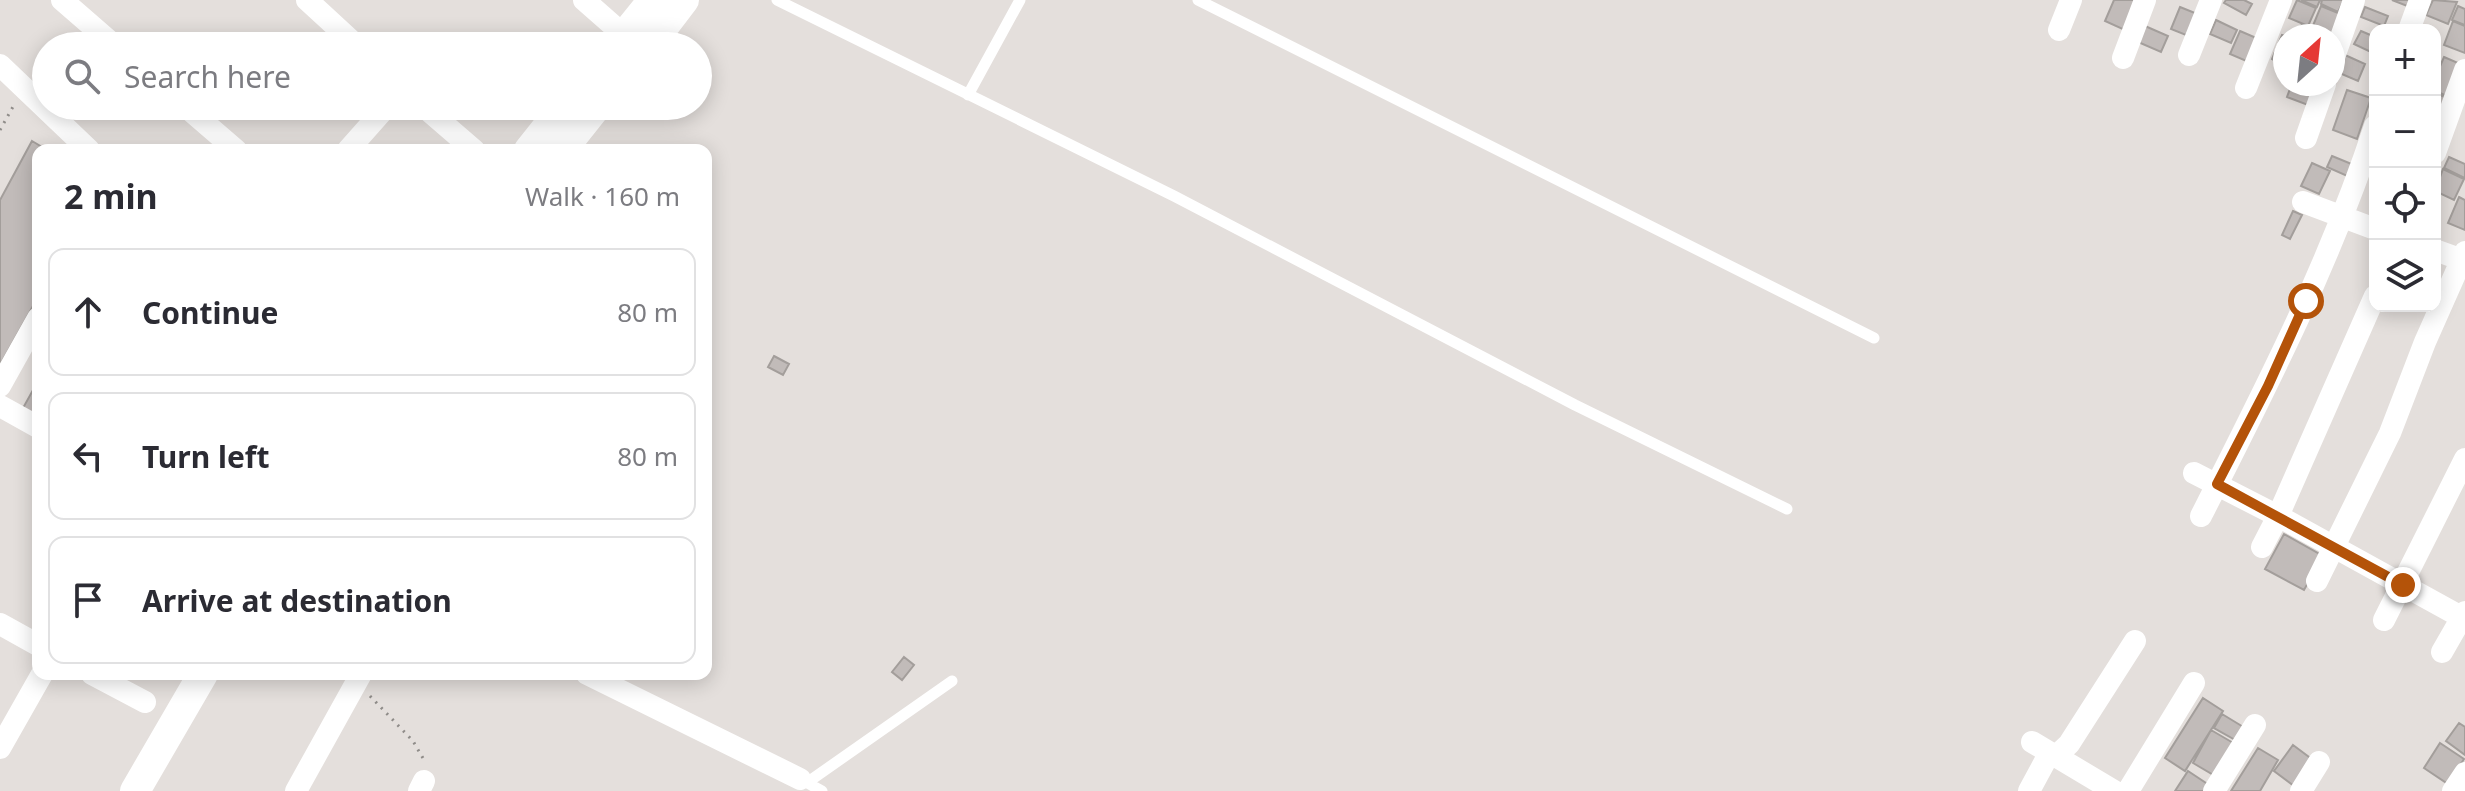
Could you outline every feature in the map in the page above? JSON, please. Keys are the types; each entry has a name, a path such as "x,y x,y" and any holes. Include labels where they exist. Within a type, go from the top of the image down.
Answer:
{"street":[{"path":"307,0 342,32"},
{"path":"584,0 618,32"},
{"path":"637,32 653,0"},
{"path":"645,32 684,0"},
{"path":"2059,30 2071,0"},
{"path":"2123,58 2145,0"},
{"path":"2189,55 2211,0"},
{"path":"2246,88 2281,0"},
{"path":"2345,26 2354,0"},
{"path":"2411,24 2420,0"},
{"path":"77,5 102,32"},
{"path":"0,65 32,96"},
{"path":"2441,136 2465,70"},
{"path":"2306,138 2321,96"},
{"path":"58,120 83,144"},
{"path":"201,120 229,144"},
{"path":"353,144 375,120"},
{"path":"439,120 467,144"},
{"path":"534,144 553,120"},
{"path":"567,144 586,120"},
{"path":"2201,516 2268,386 2343,217 2369,143"},
{"path":"2303,202 2369,227"},
{"path":"2317,581 2390,433 2425,342 2464,258 2441,252"},
{"path":"2262,547 2369,310"},
{"path":"0,386 32,329"},
{"path":"0,406 32,424"},
{"path":"2384,620 2465,459"},
{"path":"2194,473 2464,616 2442,652"},
{"path":"0,624 32,642"},
{"path":"2045,751 2069,744 2135,641"},
{"path":"0,748 39,680"},
{"path":"103,680 145,702"},
{"path":"135,791 200,680"},
{"path":"158,791 219,680"},
{"path":"599,680 804,781"},
{"path":"296,791 364,683"},
{"path":"2128,791 2194,683"},
{"path":"2214,791 2255,725"},
{"path":"2029,791 2045,751"},
{"path":"2045,751 2114,791"},
{"path":"2301,791 2319,762"},
{"path":"2453,791 2465,773"}],"lane":[{"path":"777,0 1174,196 1575,405 1787,509"},
{"path":"968,95 1020,0"},
{"path":"1198,0 1874,338"},
{"path":"822,791 804,781 952,681"}],"path":[{"path":"0,130 24,88"},
{"path":"364,683 413,741 427,765 428,771 421,786"}],"building":[{"path":"2114,0 2140,0 2127,31 2105,21"},
{"path":"2226,0 2244,0 2252,4 2246,15 2224,3"},
{"path":"2297,0 2316,8 2309,24 2289,18"},
{"path":"2301,0 2320,0 2317,7"},
{"path":"2322,0 2344,0 2338,12 2321,4"},
{"path":"2392,0 2419,0 2415,9"},
{"path":"2433,0 2457,2 2448,24 2426,15"},
{"path":"2321,6 2343,15 2337,24 2314,24"},
{"path":"2458,6 2465,9 2465,25 2452,20"},
{"path":"2180,7 2200,15 2191,37 2171,29"},
{"path":"2365,7 2388,16 2385,24 2361,17"},
{"path":"2216,20 2237,30 2231,43 2210,34"},
{"path":"2453,21 2465,26 2465,53 2444,45"},
{"path":"2145,26 2168,36 2161,52 2138,42"},
{"path":"2240,31 2261,40 2251,63 2230,54"},
{"path":"2361,31 2369,34 2369,51 2354,44"},
{"path":"2345,55 2365,64 2358,81 2345,75"},
{"path":"2444,57 2465,66 2452,98 2441,93 2441,64"},
{"path":"2347,90 2369,97 2357,139 2333,130"},
{"path":"2441,95 2452,100 2447,111 2441,108"},
{"path":"2287,96 2312,96 2308,105"},
{"path":"32,141 37,144 32,144 32,308 0,365 0,200"},
{"path":"2332,156 2359,167 2354,179 2327,167"},
{"path":"2449,157 2465,164 2465,178 2444,168"},
{"path":"2312,163 2330,171 2319,194 2301,186"},
{"path":"2443,169 2464,179 2454,200 2441,194"},
{"path":"2459,197 2465,200 2465,230 2448,223"},
{"path":"2293,211 2302,215 2290,239 2282,235"},
{"path":"774,356 789,364 783,375 768,367"},
{"path":"32,392 32,413 23,408"},
{"path":"2284,534 2323,556 2304,590 2265,569"},
{"path":"904,657 914,665 902,680 892,672"},
{"path":"2203,698 2223,711 2185,771 2165,758"},
{"path":"2222,714 2245,728 2237,741 2214,728"},
{"path":"2459,723 2465,727 2465,755 2446,741"},
{"path":"2211,730 2235,744 2217,777 2193,763"},
{"path":"2440,743 2464,759 2448,784 2424,768"},
{"path":"2293,745 2317,763 2298,789 2274,771"},
{"path":"2258,748 2278,760 2260,791 2231,791"},
{"path":"2188,771 2212,787 2209,791 2175,791"}],"route":[{"path":"2306,301 2268,386 2217,484 2403,585"}]}
